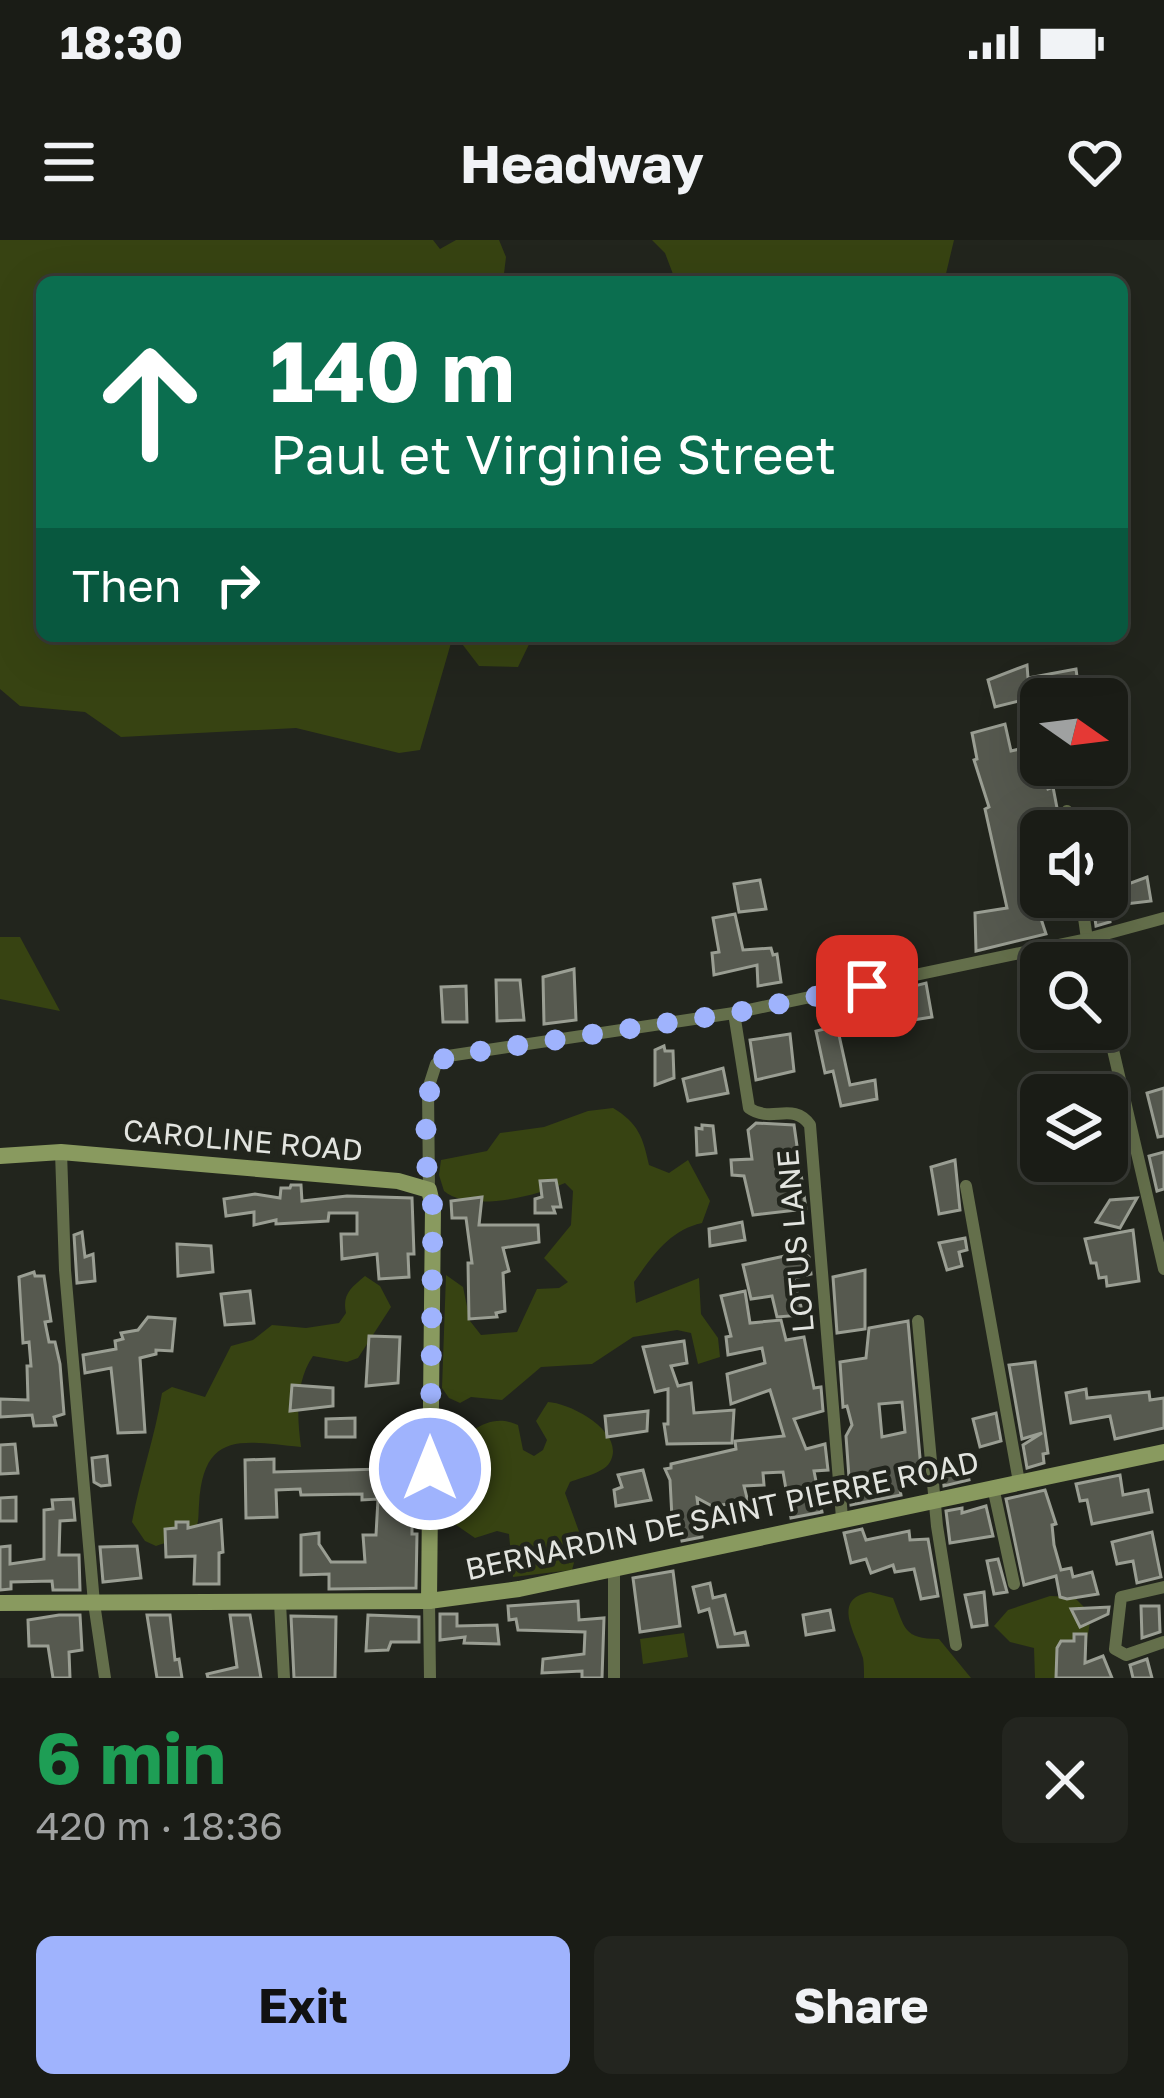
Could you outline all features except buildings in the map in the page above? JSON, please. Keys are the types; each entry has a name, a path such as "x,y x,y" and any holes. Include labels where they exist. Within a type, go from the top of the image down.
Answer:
{"main road":[{"name":"CAROLINE ROAD","path":"0,1156 61,1152 398,1181 429,1190"},
{"path":"429,1190 433,1207 429,1600"},
{"name":"BERNARDIN DE SAINT PIERRE ROAD","path":"0,1603 429,1600 614,1571 1164,1452"}],"street":[{"path":"1084,918 1088,942"},
{"path":"429,1190 428,1089 436,1064 448,1056 734,1013 1087,939 1164,918"},
{"name":"LOTUS LANE","path":"734,1013 749,1108 771,1117 792,1111 810,1125 842,1518"},
{"path":"1113,1050 1164,1269"},
{"path":"61,1152 64,1270 104,1678"},
{"path":"966,1186 1019,1482"},
{"path":"918,1321 937,1526 956,1645"},
{"path":"993,1487 1014,1584"},
{"path":"614,1571 614,1678"},
{"path":"1164,1587 1125,1595 1118,1604 1115,1649 1126,1654 1164,1642"},
{"path":"429,1600 430,1678"},
{"path":"280,1603 284,1678"}],"green space":[{"path":"0,240 433,240 440,249 456,240 499,240 506,257 504,276 36,276 36,642 451,642 420,750 399,753 296,728 121,737 85,712 20,706 0,689"},
{"path":"652,240 954,240 945,276 674,276 665,253"},
{"path":"461,642 530,642 518,667 479,666"},
{"path":"0,937 20,937 60,1011 0,999"},
{"path":"613,1108 638,1132 649,1165 669,1173 688,1160 710,1201 702,1223 671,1238 641,1272 634,1282 636,1303 699,1278 701,1314 718,1338 720,1357 698,1364 691,1333 677,1330 633,1337 592,1364 541,1367 502,1400 471,1397 460,1403 449,1398 442,1388 446,1275 463,1287 470,1321 481,1335 517,1332 537,1289 559,1288 568,1282 544,1258 571,1225 573,1191 565,1183 504,1200 456,1198 444,1191 441,1160 487,1151 500,1133 544,1127 588,1111"},
{"path":"365,1276 380,1286 391,1307 358,1358 347,1362 313,1356 300,1388 301,1447 244,1443 217,1452 202,1481 195,1530 156,1546 145,1541 132,1522 162,1393 172,1387 205,1397 231,1346 253,1340 272,1325 306,1328 339,1323 349,1292"},
{"path":"548,1402 569,1407 603,1429 613,1449 611,1460 599,1471 570,1482 565,1493 581,1537 572,1570 513,1577 509,1534 497,1531 475,1538 446,1518 444,1444 488,1423 507,1421 518,1425 523,1450 534,1456 547,1440 536,1421"},
{"path":"870,1592 893,1598 907,1630 918,1637 939,1639 971,1678 864,1678 849,1610 858,1596"},
{"path":"1050,1596 1074,1597 1090,1613 1077,1678 1035,1678 1034,1648 1010,1642 994,1626 1008,1610"},
{"path":"684,1633 688,1657 643,1664 640,1639"}],"route":[{"path":"430,1469 433,1207 428,1089 436,1064 448,1056 734,1013 867,986"}]}
